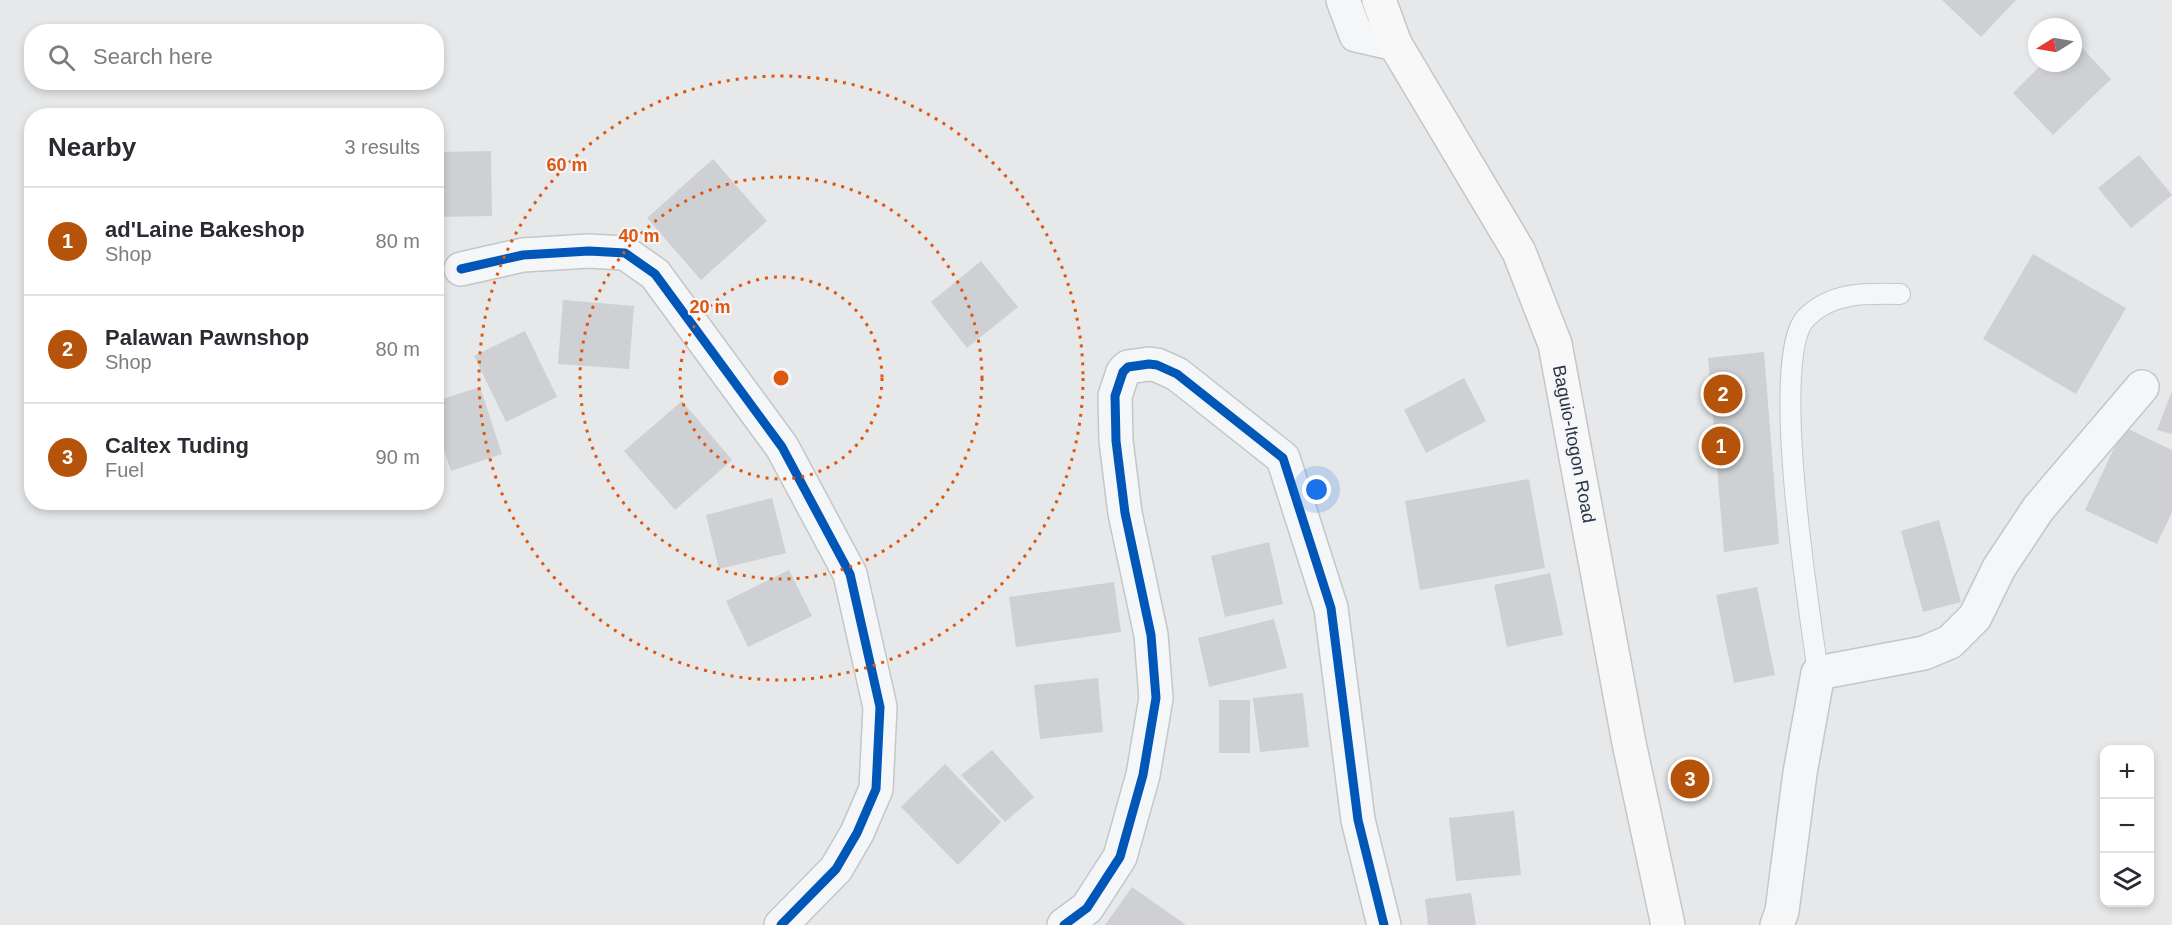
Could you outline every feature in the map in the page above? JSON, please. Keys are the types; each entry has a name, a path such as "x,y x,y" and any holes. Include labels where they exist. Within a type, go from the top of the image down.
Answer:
{"main road":[{"name":"Baguio-Itogon Road","path":"1379,0 1395,44 1519,252 1555,344 1629,743 1668,925"}],"street":[{"path":"1343,0 1356,36 1395,44"},
{"path":"461,269 524,255 589,252 625,253 655,274 782,447 850,574 880,707 876,789 857,833 836,869 781,925"},
{"path":"1064,925 1088,908 1120,858 1143,774 1156,698 1151,635 1125,513 1116,441 1115,407 1115,396 1123,372 1128,368 1149,364 1178,374 1283,458 1331,608 1358,820 1384,925"},
{"path":"1777,925 1782,911 1800,773 1818,673 1924,653 1950,642 1975,617 1999,568 2038,509 2142,387"}],"lane":[{"path":"1818,673 1794,498 1790,410 1793,346 1804,319 1829,301 1864,293 1900,294"}],"building":[{"path":"1942,0 2016,0 1981,37"},
{"path":"2082,48 2111,79 2053,135 2013,93 2034,72 2082,72"},
{"path":"491,151 492,216 444,217 444,152"},
{"path":"2139,155 2172,195 2131,228 2098,188"},
{"path":"713,159 767,221 701,280 647,218"},
{"path":"2033,254 2126,308 2076,394 1983,339"},
{"path":"981,261 1018,307 967,348 931,302"},
{"path":"563,300 634,306 629,369 558,364"},
{"path":"525,331 557,397 506,422 474,356"},
{"path":"1764,352 1779,544 1724,552 1708,358"},
{"path":"1464,378 1486,421 1426,453 1404,410"},
{"path":"480,387 502,454 451,471 444,450 444,398"},
{"path":"2172,391 2172,434 2157,430"},
{"path":"682,401 732,460 675,510 624,451"},
{"path":"2124,427 2172,450 2172,512 2157,544 2085,510"},
{"path":"1529,479 1545,568 1420,590 1405,501"},
{"path":"772,498 786,553 719,569 706,515"},
{"path":"1939,520 1961,602 1923,612 1901,531"},
{"path":"1269,542 1283,604 1225,617 1211,556"},
{"path":"789,570 812,616 748,647 726,601"},
{"path":"1550,573 1563,635 1507,647 1494,585"},
{"path":"1114,582 1121,632 1016,647 1009,597"},
{"path":"1757,587 1775,675 1734,683 1716,595"},
{"path":"1274,619 1287,668 1209,687 1198,638"},
{"path":"1098,678 1103,732 1040,739 1034,685"},
{"path":"1303,693 1309,747 1260,752 1253,698"},
{"path":"1219,700 1250,700 1250,753 1219,753"},
{"path":"992,750 1034,797 1005,822 961,775"},
{"path":"945,764 1001,822 958,865 901,807"},
{"path":"1514,811 1521,875 1456,881 1449,818"},
{"path":"1132,887 1186,925 1105,925"},
{"path":"1471,893 1476,925 1428,925 1425,899"}],"cycle path":[{"path":"461,269 523,255 589,251 625,253 655,274 782,447 850,574 880,707 876,789 857,833 836,869 781,925"},
{"path":"1064,925 1087,908 1120,857 1143,775 1156,698 1151,635 1125,513 1116,441 1115,396 1123,372 1128,367 1149,364 1177,374 1283,458 1331,608 1358,820 1384,925"}],"place":[{"name":"Palawan Pawnshop","path":"1723,394"},
{"name":"ad'Laine Bakeshop","path":"1721,446"},
{"name":"Caltex Tuding","path":"1690,779"}]}
